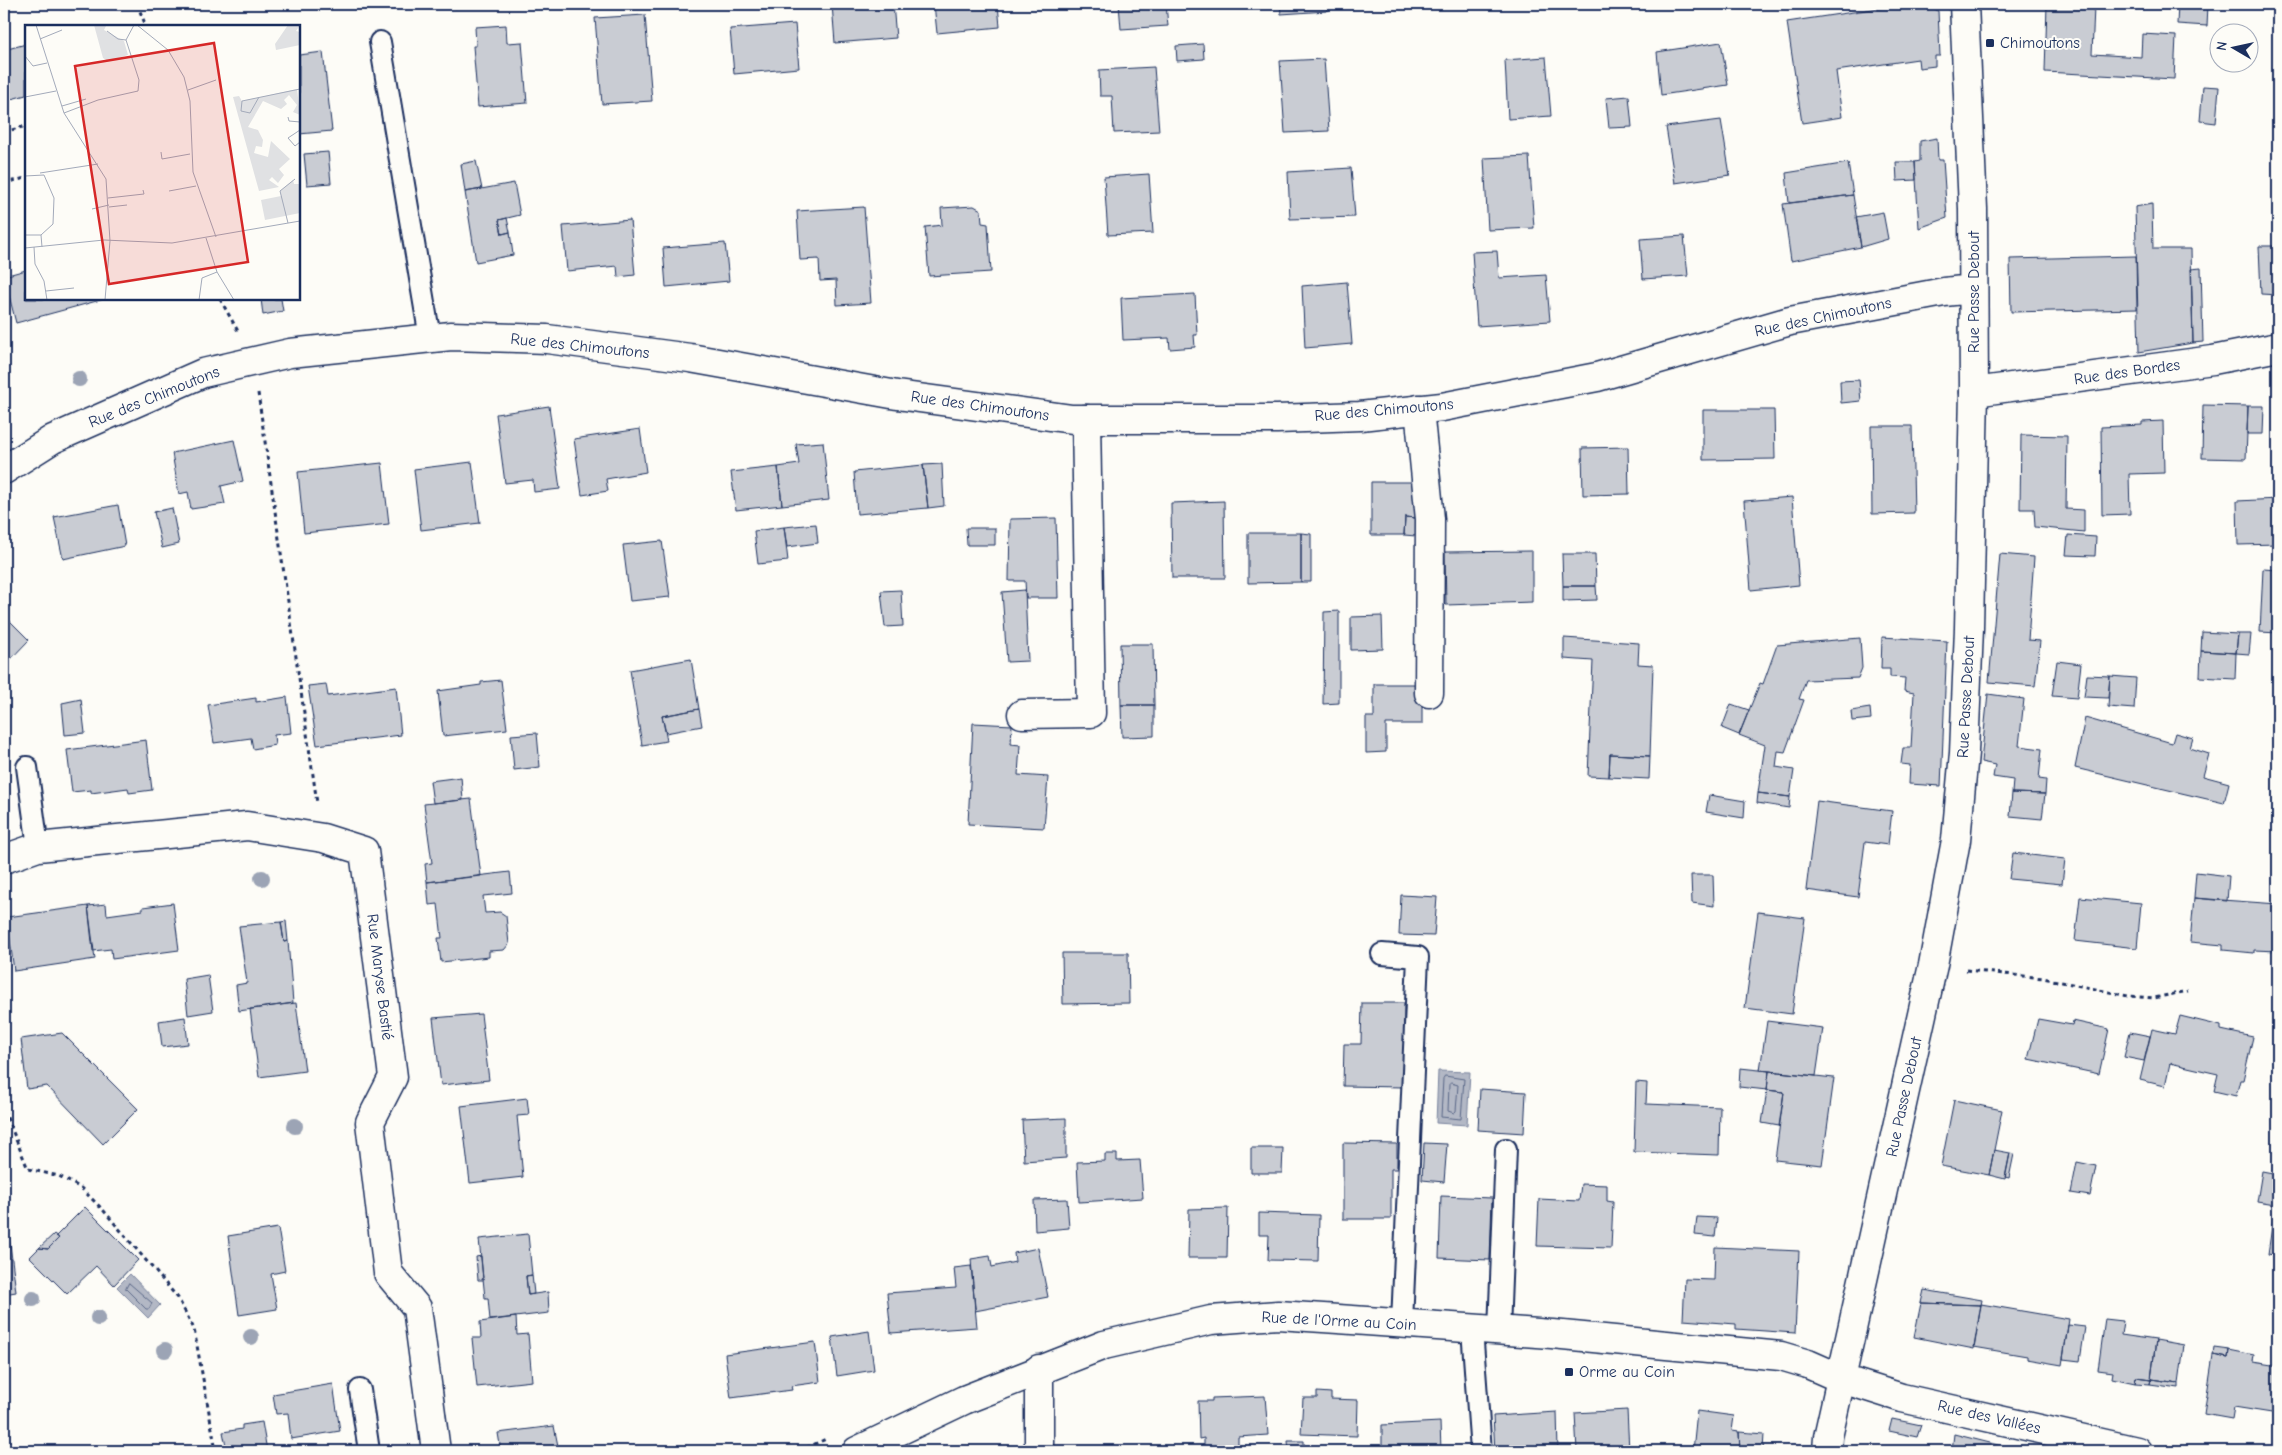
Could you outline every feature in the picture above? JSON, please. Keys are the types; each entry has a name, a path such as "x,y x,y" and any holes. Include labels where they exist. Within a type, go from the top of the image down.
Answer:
{"main road":[{"name":"Rue Passe Debout","path":"1827,1451 1828,1436 1933,965 1956,840 1964,753 1974,392 1973,209 1964,4"},
{"name":"Rue des Chimoutons","path":"4,470 53,439 203,373 290,353 450,336 547,339 690,358 897,395 1072,419 1277,419 1360,416 1442,407 1597,377 1790,321 1944,292 1973,289"},
{"name":"Rue des Bordes","path":"1974,392 2213,360 2278,347"},
{"path":"1419,409 1430,519 1429,693"},
{"path":"1022,714 1092,713 1086,419"},
{"name":"Rue Maryse Bastié","path":"4,859 38,847 247,826 322,838 364,851 393,1077 370,1122 388,1273 417,1308 436,1451"},
{"name":"Rue de l'Orme au Coin","path":"856,1451 964,1400 1104,1345 1211,1320 1278,1315 1499,1331 1781,1356 1808,1364 1842,1379"},
{"path":"1039,1370 1039,1451"},
{"name":"Rue des Vallées","path":"1842,1379 1902,1398 2137,1451"}],"lane":[{"path":"380,42 430,338"},
{"path":"27,767 38,847"},
{"path":"1382,954 1418,957 1402,1324"},
{"path":"1499,1331 1506,1149"},
{"path":"1472,1329 1481,1451"},
{"path":"360,1390 368,1451"}],"path":[{"path":"137,4 146,25"},
{"path":"4,132 25,126"},
{"path":"4,183 25,178"},
{"path":"221,300 241,336"},
{"path":"258,390 322,838"},
{"path":"1933,965 2043,978 2128,996 2154,998 2188,990"},
{"path":"4,1110 28,1169 59,1176 80,1188 104,1211 178,1298 194,1329 216,1451"}],"water":[{"path":"1438,1071 1470,1072 1467,1125 1436,1123"},
{"path":"130,1274 160,1305 148,1318 117,1287"},
{"path":"7,1421 11,1451 4,1451 4,1422"}],"building":[{"path":"454,4 467,4 468,6 455,8"},
{"path":"832,4 893,4 896,38 835,43"},
{"path":"934,4 998,4 1000,27 937,33"},
{"path":"1119,4 1166,4 1168,26 1121,29"},
{"path":"1280,4 1327,4 1327,11 1281,14"},
{"path":"1906,4 1926,4 1938,11 1940,56 1935,56 1935,66 1919,68 1918,59 1836,71 1842,117 1802,123 1787,22"},
{"path":"2047,4 2094,7 2092,54 2141,57 2142,34 2176,36 2174,79 2045,72"},
{"path":"2178,4 2208,4 2207,26 2177,24"},
{"path":"645,15 652,101 602,104 595,18"},
{"path":"795,24 799,68 734,74 730,29"},
{"path":"506,25 507,43 522,42 527,103 478,107 473,46 476,46 475,27"},
{"path":"1721,42 1728,85 1661,95 1657,52"},
{"path":"25,44 25,95 4,101 4,50"},
{"path":"1203,44 1204,59 1177,61 1176,46"},
{"path":"323,52 332,131 300,134 300,55"},
{"path":"1546,57 1551,116 1508,119 1505,60"},
{"path":"1324,59 1329,131 1285,133 1280,61"},
{"path":"1154,67 1159,131 1114,133 1112,96 1100,96 1099,70"},
{"path":"2203,86 2219,87 2216,123 2200,121"},
{"path":"1629,96 1632,127 1609,128 1606,98"},
{"path":"1721,120 1730,175 1675,183 1666,127"},
{"path":"1937,138 1938,160 1943,160 1947,218 1919,228 1915,162 1920,161 1920,141"},
{"path":"328,152 331,183 307,185 304,154"},
{"path":"1529,156 1534,228 1488,230 1484,158"},
{"path":"476,161 482,189 465,192 461,164"},
{"path":"1896,162 1915,162 1916,180 1897,181"},
{"path":"1848,163 1853,195 1789,203 1786,173"},
{"path":"1351,168 1355,217 1290,219 1288,172"},
{"path":"1149,174 1153,233 1108,235 1104,177"},
{"path":"514,183 520,215 499,220 502,234 510,232 513,255 476,262 465,192"},
{"path":"1853,195 1861,247 1791,261 1783,204"},
{"path":"2152,204 2153,249 2191,249 2193,343 2139,352 2135,207"},
{"path":"974,206 981,210 982,223 988,224 991,272 929,276 925,227 942,225 941,208"},
{"path":"864,207 871,303 837,305 836,280 820,281 819,259 800,260 797,211"},
{"path":"1883,212 1888,239 1861,247 1856,217"},
{"path":"507,218 510,232 502,234 499,220"},
{"path":"630,220 635,275 618,277 617,266 567,271 563,226"},
{"path":"1684,236 1688,276 1643,279 1640,239"},
{"path":"725,243 729,281 666,287 663,248"},
{"path":"2259,246 2278,246 2278,295 2261,294"},
{"path":"1497,251 1499,278 1546,275 1550,321 1477,326 1472,252"},
{"path":"2136,256 2137,309 2011,312 2010,259"},
{"path":"2201,268 2203,342 2193,343 2191,269"},
{"path":"25,270 25,300 100,300 16,323 4,276"},
{"path":"1347,282 1352,344 1305,348 1302,286"},
{"path":"1195,294 1197,335 1194,335 1195,347 1170,349 1169,338 1123,340 1121,298"},
{"path":"261,300 281,300 283,311 263,315"},
{"path":"1859,380 1861,401 1841,403 1840,381"},
{"path":"2203,405 2248,406 2246,459 2202,458"},
{"path":"549,406 560,489 534,492 533,480 505,483 496,414"},
{"path":"2248,406 2264,406 2263,434 2247,434"},
{"path":"1703,410 1774,410 1775,459 1703,460"},
{"path":"2163,421 2164,473 2129,474 2130,514 2102,515 2101,427 2142,425 2142,422"},
{"path":"1871,426 1912,426 1914,513 1872,514"},
{"path":"640,429 646,472 606,479 608,491 582,495 574,439"},
{"path":"2021,435 2067,436 2066,509 2084,510 2084,532 2035,527 2034,509 2020,509"},
{"path":"234,440 243,481 221,486 225,504 191,509 188,492 179,494 172,453"},
{"path":"823,442 829,500 782,505 778,467 799,464 796,444"},
{"path":"1628,447 1629,494 1583,495 1582,448"},
{"path":"472,462 480,523 421,530 414,469"},
{"path":"382,463 389,524 304,533 298,472"},
{"path":"942,464 944,506 928,508 923,465"},
{"path":"923,465 928,508 857,514 854,472"},
{"path":"778,467 782,505 736,510 731,472"},
{"path":"1371,482 1417,482 1416,518 1405,517 1404,535 1371,535"},
{"path":"1792,497 1799,585 1751,590 1744,501"},
{"path":"2278,499 2278,544 2238,545 2237,501"},
{"path":"1224,501 1225,578 1172,578 1171,503"},
{"path":"118,505 125,546 63,559 54,517"},
{"path":"172,508 179,544 162,548 154,512"},
{"path":"1405,517 1416,518 1416,536 1404,535"},
{"path":"1056,518 1058,598 1026,598 1025,581 1009,581 1010,519"},
{"path":"816,524 818,543 787,547 784,527"},
{"path":"784,527 788,561 758,564 754,531"},
{"path":"966,528 995,528 995,545 967,545"},
{"path":"1248,533 1301,533 1301,582 1248,583"},
{"path":"1301,533 1311,534 1311,582 1301,582"},
{"path":"2068,535 2096,537 2095,556 2066,555"},
{"path":"662,541 670,597 630,601 623,545"},
{"path":"1532,551 1532,602 1446,605 1445,552"},
{"path":"1562,554 1595,554 1596,586 1563,586"},
{"path":"2000,554 2034,557 2028,640 2040,641 2035,686 1989,682"},
{"path":"2263,569 2278,570 2278,633 2260,632"},
{"path":"1563,586 1596,586 1597,600 1563,601"},
{"path":"901,590 903,626 885,627 881,591"},
{"path":"1025,590 1028,661 1007,662 1002,592"},
{"path":"1339,611 1339,703 1323,704 1324,612"},
{"path":"4,615 29,640 4,666"},
{"path":"1382,616 1383,649 1351,650 1351,617"},
{"path":"2202,632 2238,634 2236,653 2201,651"},
{"path":"2238,634 2251,634 2249,654 2236,653"},
{"path":"1882,637 1947,641 1941,786 1909,784 1910,765 1901,764 1903,748 1911,748 1914,693 1904,691 1905,678 1890,677 1890,669 1881,669"},
{"path":"1564,638 1639,643 1638,664 1653,665 1650,756 1610,754 1609,777 1588,776 1593,661 1564,659"},
{"path":"1860,638 1862,668 1858,678 1806,680 1799,699 1804,700 1785,752 1778,751 1776,767 1794,770 1790,797 1758,793 1765,745 1739,735 1760,683 1763,684 1777,645"},
{"path":"1120,644 1153,644 1154,705 1121,705"},
{"path":"2201,651 2236,653 2235,679 2200,677"},
{"path":"691,659 699,709 662,716 667,741 642,745 630,670"},
{"path":"2057,661 2081,664 2077,698 2052,696"},
{"path":"2087,675 2110,676 2108,698 2084,697"},
{"path":"2110,676 2136,678 2134,709 2108,707"},
{"path":"501,680 507,729 443,736 438,691"},
{"path":"326,684 328,696 396,687 401,735 317,745 308,686"},
{"path":"1374,684 1422,684 1422,724 1386,724 1386,752 1366,753 1366,717 1374,717"},
{"path":"1988,694 2024,699 2019,746 2042,749 2039,779 2046,780 2045,794 2012,793 2013,780 1993,777 1995,765 1981,762"},
{"path":"287,697 291,733 274,735 275,745 253,749 251,738 214,743 208,705 256,698 256,702"},
{"path":"81,699 85,733 65,735 62,703"},
{"path":"1731,704 1749,710 1739,735 1722,728"},
{"path":"1121,705 1154,705 1154,736 1122,737"},
{"path":"1870,708 1871,719 1852,721 1851,711"},
{"path":"699,709 702,726 666,733 662,716"},
{"path":"2085,718 2172,743 2175,733 2193,738 2190,748 2209,754 2203,776 2229,783 2224,803 2075,768"},
{"path":"973,723 1012,725 1011,744 1020,745 1018,775 1048,777 1044,828 968,824"},
{"path":"537,733 540,767 514,770 511,735"},
{"path":"146,740 152,790 129,793 128,788 91,793 91,790 72,792 67,750"},
{"path":"1610,754 1650,756 1649,779 1609,777"},
{"path":"461,777 463,800 433,803 430,781"},
{"path":"1758,793 1790,797 1789,808 1757,803"},
{"path":"2012,793 2045,794 2042,819 2010,816"},
{"path":"1709,795 1745,801 1744,818 1706,812"},
{"path":"471,799 481,876 427,882 425,864 432,863 424,804"},
{"path":"1817,801 1892,811 1888,845 1865,842 1858,897 1806,890"},
{"path":"2013,853 2065,859 2062,884 2009,879"},
{"path":"510,872 512,893 483,896 485,913 500,912 506,916 509,944 504,950 489,951 489,957 441,962 438,938 442,938 438,904 429,905 427,882"},
{"path":"2196,872 2229,876 2227,901 2194,898"},
{"path":"1691,875 1713,875 1714,906 1692,903"},
{"path":"1401,895 1437,897 1434,936 1399,935"},
{"path":"2080,897 2141,903 2137,948 2075,941"},
{"path":"2194,898 2278,904 2277,951 2254,950 2254,953 2223,950 2223,945 2190,942"},
{"path":"173,903 179,950 112,959 111,949 93,951 88,906 106,904 107,915 143,910 143,907"},
{"path":"88,906 95,959 14,971 7,917"},
{"path":"1758,912 1805,918 1792,1014 1745,1008"},
{"path":"286,921 288,941 284,942 281,922"},
{"path":"281,922 284,942 288,941 293,1003 239,1011 236,985 247,983 239,926"},
{"path":"1062,953 1128,953 1129,1003 1063,1004"},
{"path":"208,975 213,1011 188,1015 184,979"},
{"path":"296,1003 305,1071 259,1077 250,1009"},
{"path":"1362,1003 1404,1003 1403,1087 1343,1086 1344,1044 1361,1044"},
{"path":"481,1014 489,1080 441,1085 433,1018"},
{"path":"2180,1016 2221,1026 2221,1030 2253,1037 2243,1080 2240,1080 2236,1096 2214,1091 2218,1074 2170,1063 2165,1086 2140,1080 2152,1029 2175,1034"},
{"path":"185,1017 188,1044 162,1047 159,1021"},
{"path":"2038,1019 2072,1025 2073,1021 2109,1029 2099,1074 2028,1059"},
{"path":"1767,1021 1823,1028 1816,1076 1760,1070"},
{"path":"2130,1032 2150,1036 2144,1061 2124,1057"},
{"path":"62,1033 138,1109 103,1144 47,1086 27,1089 21,1039"},
{"path":"1740,1068 1769,1071 1767,1090 1739,1087"},
{"path":"1769,1071 1834,1078 1822,1165 1775,1160 1784,1092 1767,1090"},
{"path":"1636,1082 1647,1083 1646,1104 1720,1107 1719,1155 1634,1152"},
{"path":"1480,1089 1526,1092 1524,1133 1478,1130"},
{"path":"1767,1090 1784,1092 1779,1126 1762,1123"},
{"path":"527,1098 529,1115 517,1116 523,1177 470,1183 461,1106"},
{"path":"1954,1100 2002,1110 1989,1175 1941,1166"},
{"path":"1066,1118 1066,1158 1024,1161 1022,1120"},
{"path":"1343,1143 1397,1144 1397,1169 1391,1169 1391,1219 1343,1219"},
{"path":"1424,1143 1447,1144 1444,1182 1422,1180"},
{"path":"1251,1148 1283,1148 1282,1173 1251,1173"},
{"path":"1994,1150 2010,1153 2005,1179 1989,1175"},
{"path":"2010,1153 2014,1154 2009,1178 2005,1177"},
{"path":"1105,1154 1117,1154 1117,1161 1140,1160 1143,1198 1079,1202 1077,1162 1105,1161"},
{"path":"2077,1162 2096,1166 2090,1196 2071,1193"},
{"path":"2262,1171 2278,1174 2278,1256 2268,1254 2275,1205 2257,1202"},
{"path":"1581,1184 1607,1185 1607,1201 1613,1202 1611,1248 1537,1246 1539,1199 1579,1201"},
{"path":"1441,1196 1492,1198 1490,1260 1439,1258"},
{"path":"1067,1199 1069,1228 1035,1231 1034,1200"},
{"path":"85,1207 138,1260 114,1285 96,1266 67,1294 30,1257 39,1248 48,1249 59,1238 56,1236"},
{"path":"1228,1208 1227,1258 1188,1258 1189,1209"},
{"path":"1259,1213 1319,1215 1318,1261 1268,1260 1269,1235 1259,1235"},
{"path":"1697,1217 1717,1218 1715,1237 1695,1235"},
{"path":"278,1228 285,1271 271,1274 277,1309 239,1315 228,1236"},
{"path":"54,1234 59,1238 48,1249 39,1248"},
{"path":"528,1234 532,1275 526,1276 528,1295 548,1292 549,1313 490,1320 488,1298 485,1298 479,1239"},
{"path":"9,1236 16,1292 4,1294 4,1237"},
{"path":"1715,1247 1799,1251 1795,1333 1736,1329 1736,1324 1683,1320 1685,1279 1714,1280"},
{"path":"1038,1248 1048,1297 975,1311 971,1259 990,1256 992,1267 1015,1262 1014,1253"},
{"path":"481,1256 483,1280 478,1280 476,1257"},
{"path":"971,1266 977,1327 891,1333 887,1293 956,1288 954,1268"},
{"path":"532,1275 534,1294 528,1295 526,1276"},
{"path":"1924,1290 1982,1300 1981,1305 1921,1303"},
{"path":"1921,1303 1981,1305 1974,1349 1914,1337"},
{"path":"1981,1304 2069,1319 2062,1365 2027,1359 2027,1356 1974,1347"},
{"path":"516,1317 517,1335 528,1334 532,1381 477,1387 472,1338 481,1338 480,1322"},
{"path":"2105,1319 2123,1321 2121,1335 2156,1340 2151,1379 2136,1377 2135,1383 2112,1378 2113,1372 2098,1370"},
{"path":"2068,1325 2085,1327 2080,1361 2063,1359"},
{"path":"869,1331 874,1370 837,1376 832,1337"},
{"path":"2156,1340 2184,1345 2179,1383 2151,1379"},
{"path":"815,1342 820,1382 791,1386 792,1390 731,1398 725,1354"},
{"path":"2214,1348 2229,1350 2228,1358 2213,1355"},
{"path":"2229,1350 2254,1355 2253,1362 2278,1366 2278,1414 2234,1407 2232,1419 2204,1414 2213,1355 2228,1358"},
{"path":"2136,1377 2151,1379 2150,1384 2135,1383"},
{"path":"2151,1379 2179,1383 2179,1388 2150,1384"},
{"path":"333,1384 340,1431 291,1439 288,1413 276,1414 273,1394"},
{"path":"1317,1392 1331,1393 1331,1399 1358,1400 1357,1436 1301,1434 1303,1398 1317,1398"},
{"path":"1265,1396 1268,1435 1238,1437 1238,1451 1204,1451 1204,1438 1199,1439 1198,1401 1212,1401 1212,1398"},
{"path":"1627,1410 1629,1451 1577,1451 1575,1413"},
{"path":"1697,1411 1734,1416 1732,1431 1739,1432 1740,1451 1693,1451"},
{"path":"1557,1412 1558,1451 1495,1451 1493,1416"},
{"path":"1892,1419 1921,1425 1917,1437 1889,1431"},
{"path":"262,1422 267,1451 227,1451 223,1432 242,1429 242,1425"},
{"path":"1440,1422 1441,1451 1382,1451 1382,1425"},
{"path":"554,1426 558,1446 548,1447 548,1451 501,1451 498,1433"},
{"path":"1739,1432 1764,1434 1763,1451 1740,1451"},
{"path":"1954,1434 2002,1446 2002,1451 1952,1451"},
{"path":"1288,1441 1304,1441 1304,1451 1289,1451"},
{"path":"2002,1446 2027,1451 2002,1451"}],"place":[{"name":"Chimoutons","path":"1990,43"},
{"name":"Orme au Coin","path":"1569,1372"}]}
